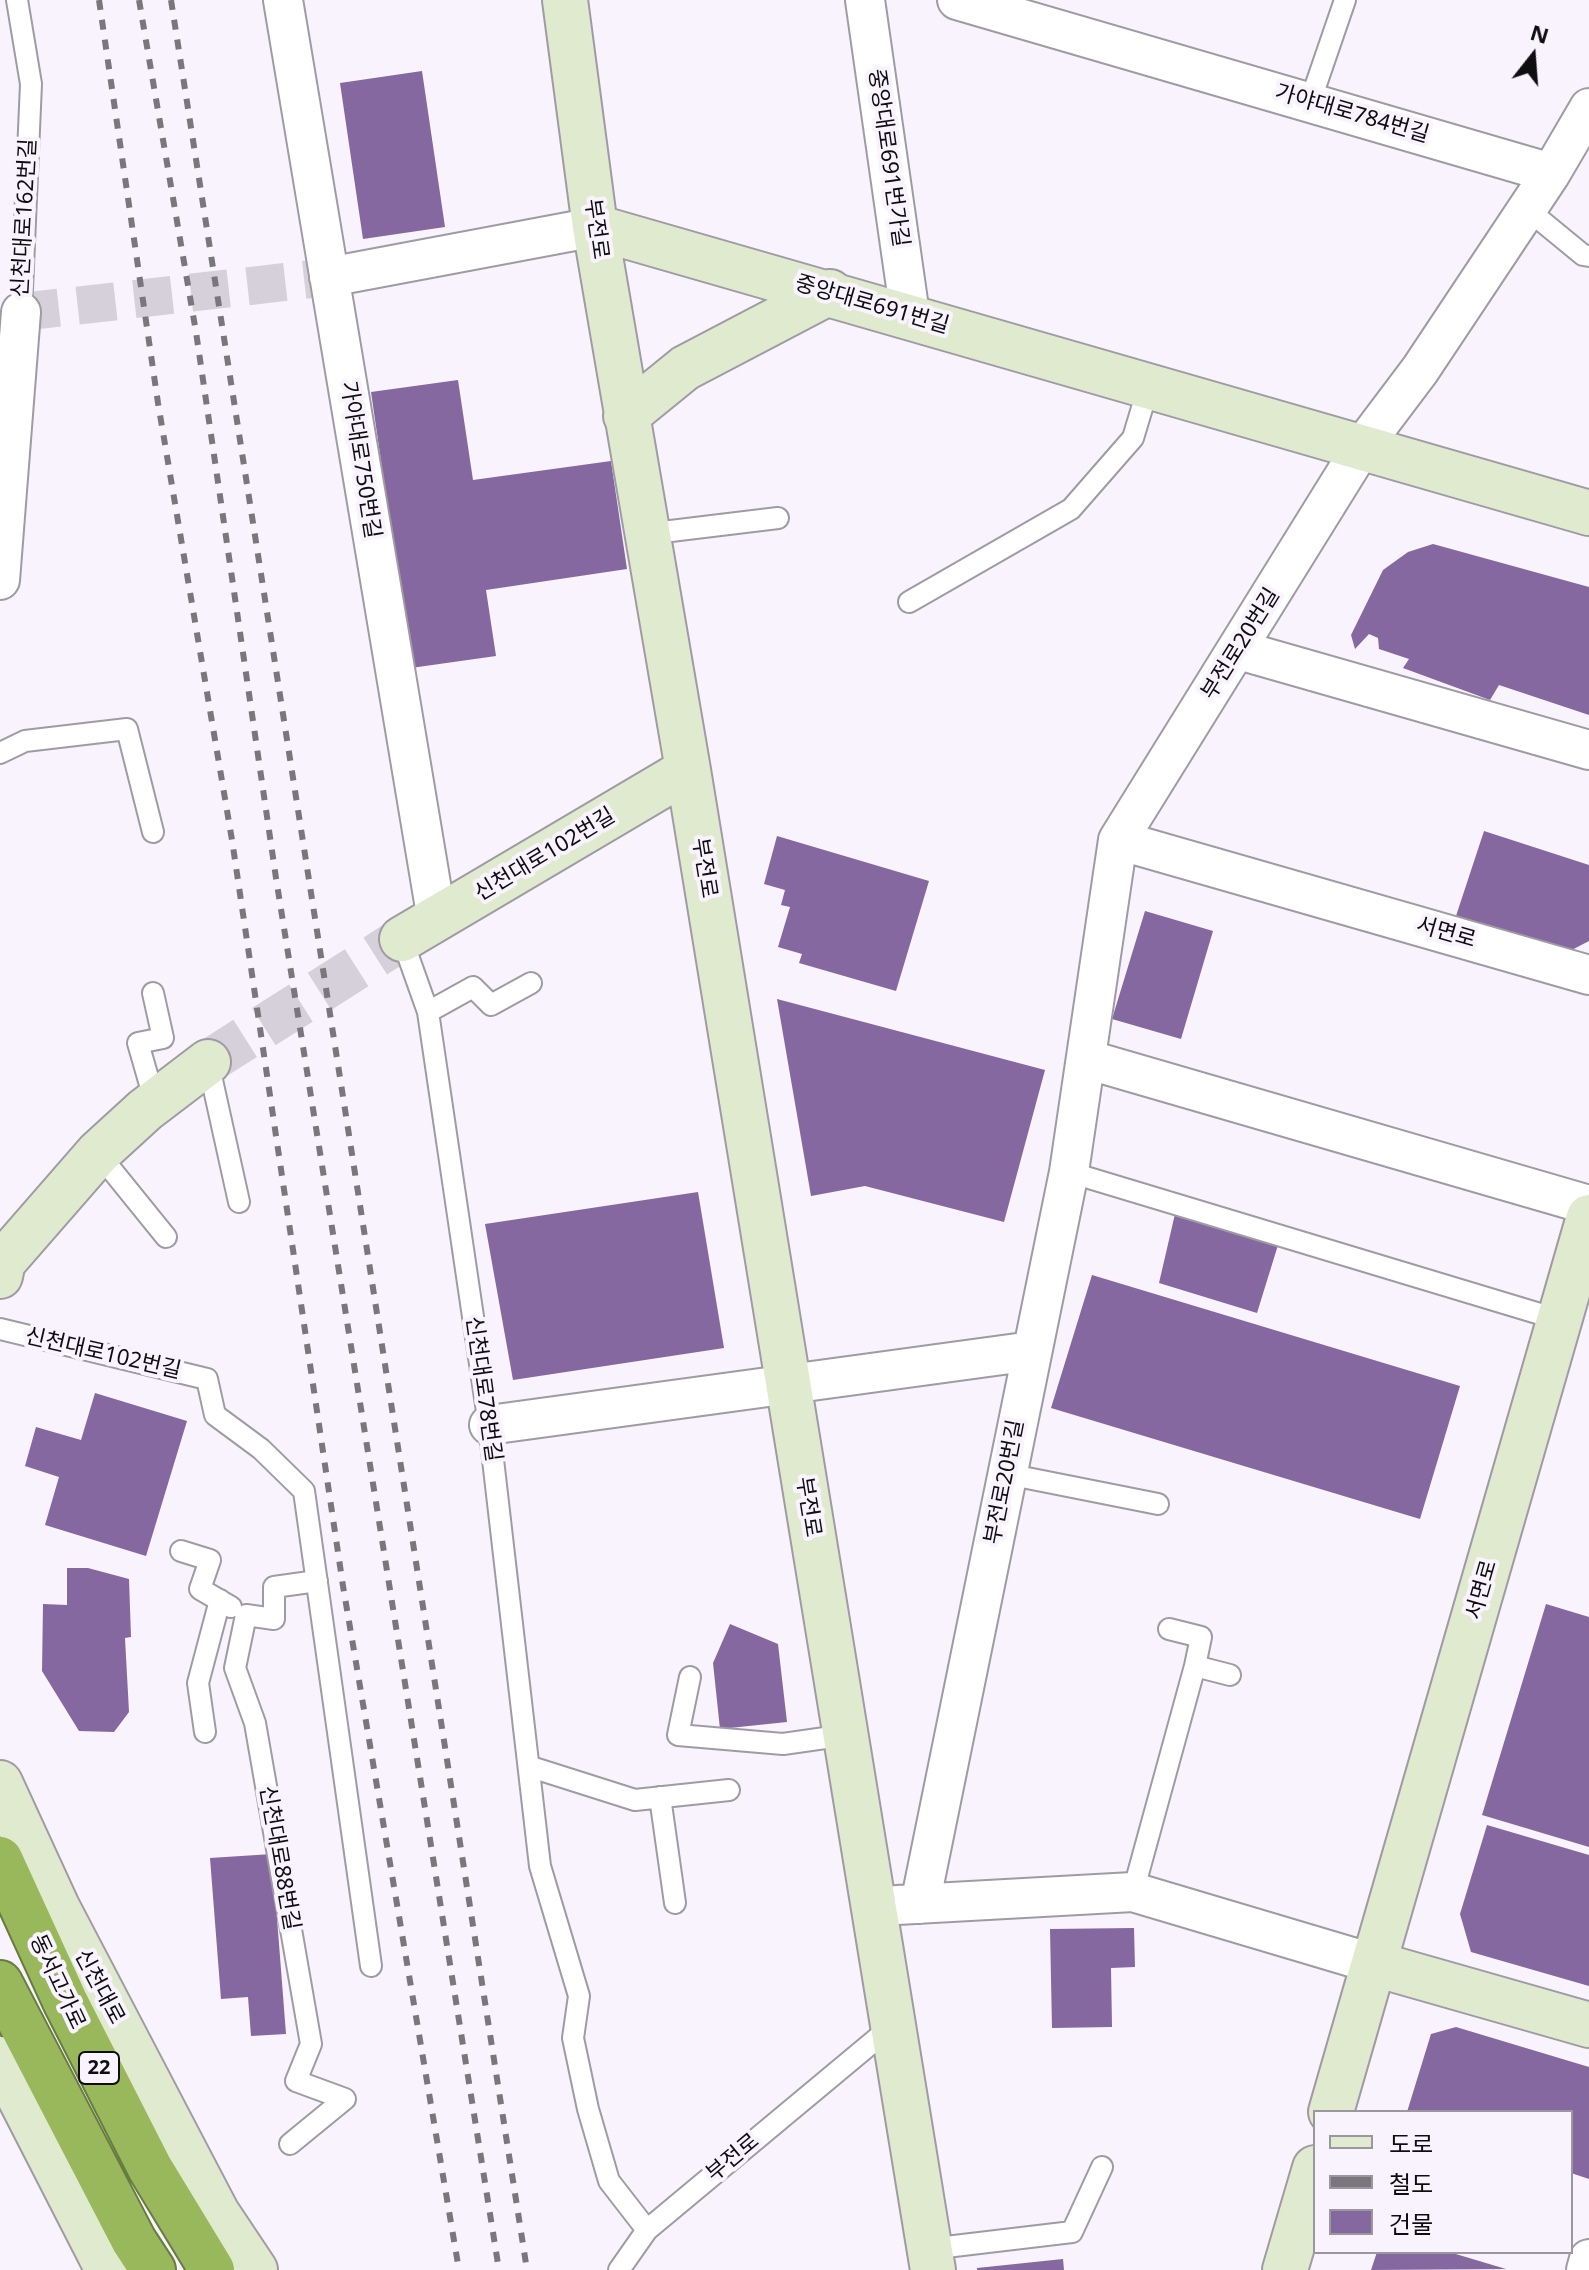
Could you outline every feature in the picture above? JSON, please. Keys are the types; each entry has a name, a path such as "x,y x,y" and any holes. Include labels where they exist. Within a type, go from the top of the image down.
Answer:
{"highway":[{"name":"동서고가로","path":"0,1859 65,2001 150,2168 212,2270"},
{"name":"22","path":"0,1983 134,2241 153,2270"}],"main road":[{"name":"부전로","path":"565,0 595,227 688,770 931,2259"},
{"name":"중앙대로691번길","path":"595,227 910,315 1589,513"},
{"path":"626,416 685,368 830,292"},
{"name":"신천대로102번길","path":"420,929 688,770"},
{"path":"1,1265 98,1153 155,1102 208,1062"},
{"name":"서면로","path":"1332,2110 1589,1217"},
{"name":"신천대로","path":"0,1783 72,1935 217,2213 255,2270"},
{"path":"1375,1964 1589,2025"},
{"path":"0,2059 108,2270"},
{"path":"1285,2270 1313,2175"}],"street":[{"name":"가야대로750번길","path":"283,0 329,277 420,929"},
{"name":"중앙대로691번가길","path":"865,0 910,315"},
{"name":"가야대로784번길","path":"957,0 1551,173"},
{"path":"1362,447 1420,370 1551,173 1589,108"},
{"path":"329,277 595,227"},
{"name":"신천대로162번길","path":"0,580 21,312"},
{"name":"부전로20번길","path":"920,1904 1069,1172 1118,840 1239,650 1362,447"},
{"path":"1239,650 1589,750"},
{"name":"서면로","path":"1118,840 1589,975"},
{"path":"1086,1059 1589,1205"},
{"path":"489,1425 1032,1351"},
{"path":"874,1906 1133,1892 1375,1964"},
{"path":"1586,2270 1589,2259"}],"lane":[{"name":"신천대로162번길","path":"17,0 31,84 21,312"},
{"path":"1310,102 1345,0"},
{"path":"1527,209 1589,256"},
{"path":"909,602 1071,509 1133,438 1149,385"},
{"path":"646,534 778,518"},
{"path":"0,753 25,741 127,729 153,832"},
{"name":"신천대로78번길","path":"420,929 428,1012 489,1425 531,1767 531,1809 540,1866 579,1996 573,2038 588,2109 609,2181 647,2230"},
{"path":"428,1012 473,987 491,1005 531,983"},
{"path":"153,993 163,1038 138,1043 155,1102"},
{"path":"208,1062 239,1202"},
{"path":"98,1153 166,1237"},
{"path":"1069,1172 1560,1320"},
{"name":"신천대로102번길","path":"0,1329 207,1379 215,1415 261,1449 304,1491 317,1581"},
{"path":"1007,1474 1158,1504"},
{"path":"181,1551 210,1560 200,1589 246,1615 274,1619 274,1587 317,1581 371,1966"},
{"path":"205,1732 198,1683 220,1600"},
{"name":"신천대로88번길","path":"246,1615 235,1668 255,1723 311,2044 296,2081 345,2099 290,2144"},
{"path":"1133,1892 1201,1637 1169,1629"},
{"path":"1195,1666 1230,1675"},
{"path":"690,1677 678,1735 783,1744 846,1735"},
{"path":"531,1767 635,1800 729,1790"},
{"path":"660,1797 675,1903"},
{"name":"부전로","path":"647,2230 894,2025"},
{"path":"931,2259 1072,2232 1102,2167"},
{"path":"619,2270 647,2230"}],"building":[{"path":"422,71 445,227 363,239 340,83"},
{"path":"458,380 473,480 611,461 627,569 486,590 496,656 411,668 371,392"},
{"path":"1433,544 1589,587 1589,715 1499,685 1490,700 1403,668 1409,659 1379,649 1378,638 1369,634 1355,649 1351,635 1383,570 1408,552"},
{"path":"1484,831 1589,865 1589,941 1564,954 1455,919"},
{"path":"777,836 929,881 896,991 799,963 802,954 778,947 790,907 781,905 785,890 764,884"},
{"path":"1145,911 1213,931 1181,1039 1112,1019"},
{"path":"777,999 1045,1070 1004,1222 865,1186 811,1196"},
{"path":"698,1192 724,1348 513,1380 485,1224"},
{"path":"1175,1214 1278,1245 1257,1313 1159,1283"},
{"path":"1092,1275 1460,1386 1420,1519 1051,1408"},
{"path":"95,1393 187,1421 146,1556 45,1525 59,1477 25,1466 36,1427 81,1440"},
{"path":"67,1568 88,1568 129,1579 131,1637 125,1638 129,1712 114,1732 79,1731 42,1671 43,1604 67,1605"},
{"path":"1546,1604 1589,1617 1589,1847 1482,1815"},
{"path":"730,1624 778,1644 787,1722 720,1729 713,1663"},
{"path":"1487,1825 1589,1855 1589,1986 1471,1952 1460,1914"},
{"path":"272,1854 286,2034 251,2036 248,1997 221,1999 210,1858"},
{"path":"1134,1928 1135,1967 1111,1968 1112,2027 1052,2028 1050,1929"},
{"path":"1456,2027 1589,2067 1589,2179 1573,2174 1573,2110 1408,2110 1431,2034"},
{"path":"1376,2254 1456,2254 1506,2269 1371,2270"},
{"path":"1063,2259 1064,2270 977,2270 977,2268"}],"tunnel":[{"path":"21,312 329,277"},
{"path":"208,1062 402,939"}],"railway":[{"path":"99,0 158,403 232,840 343,1586 459,2270"},
{"path":"139,0 196,332 276,878 499,2270"},
{"path":"171,0 527,2270"}]}
